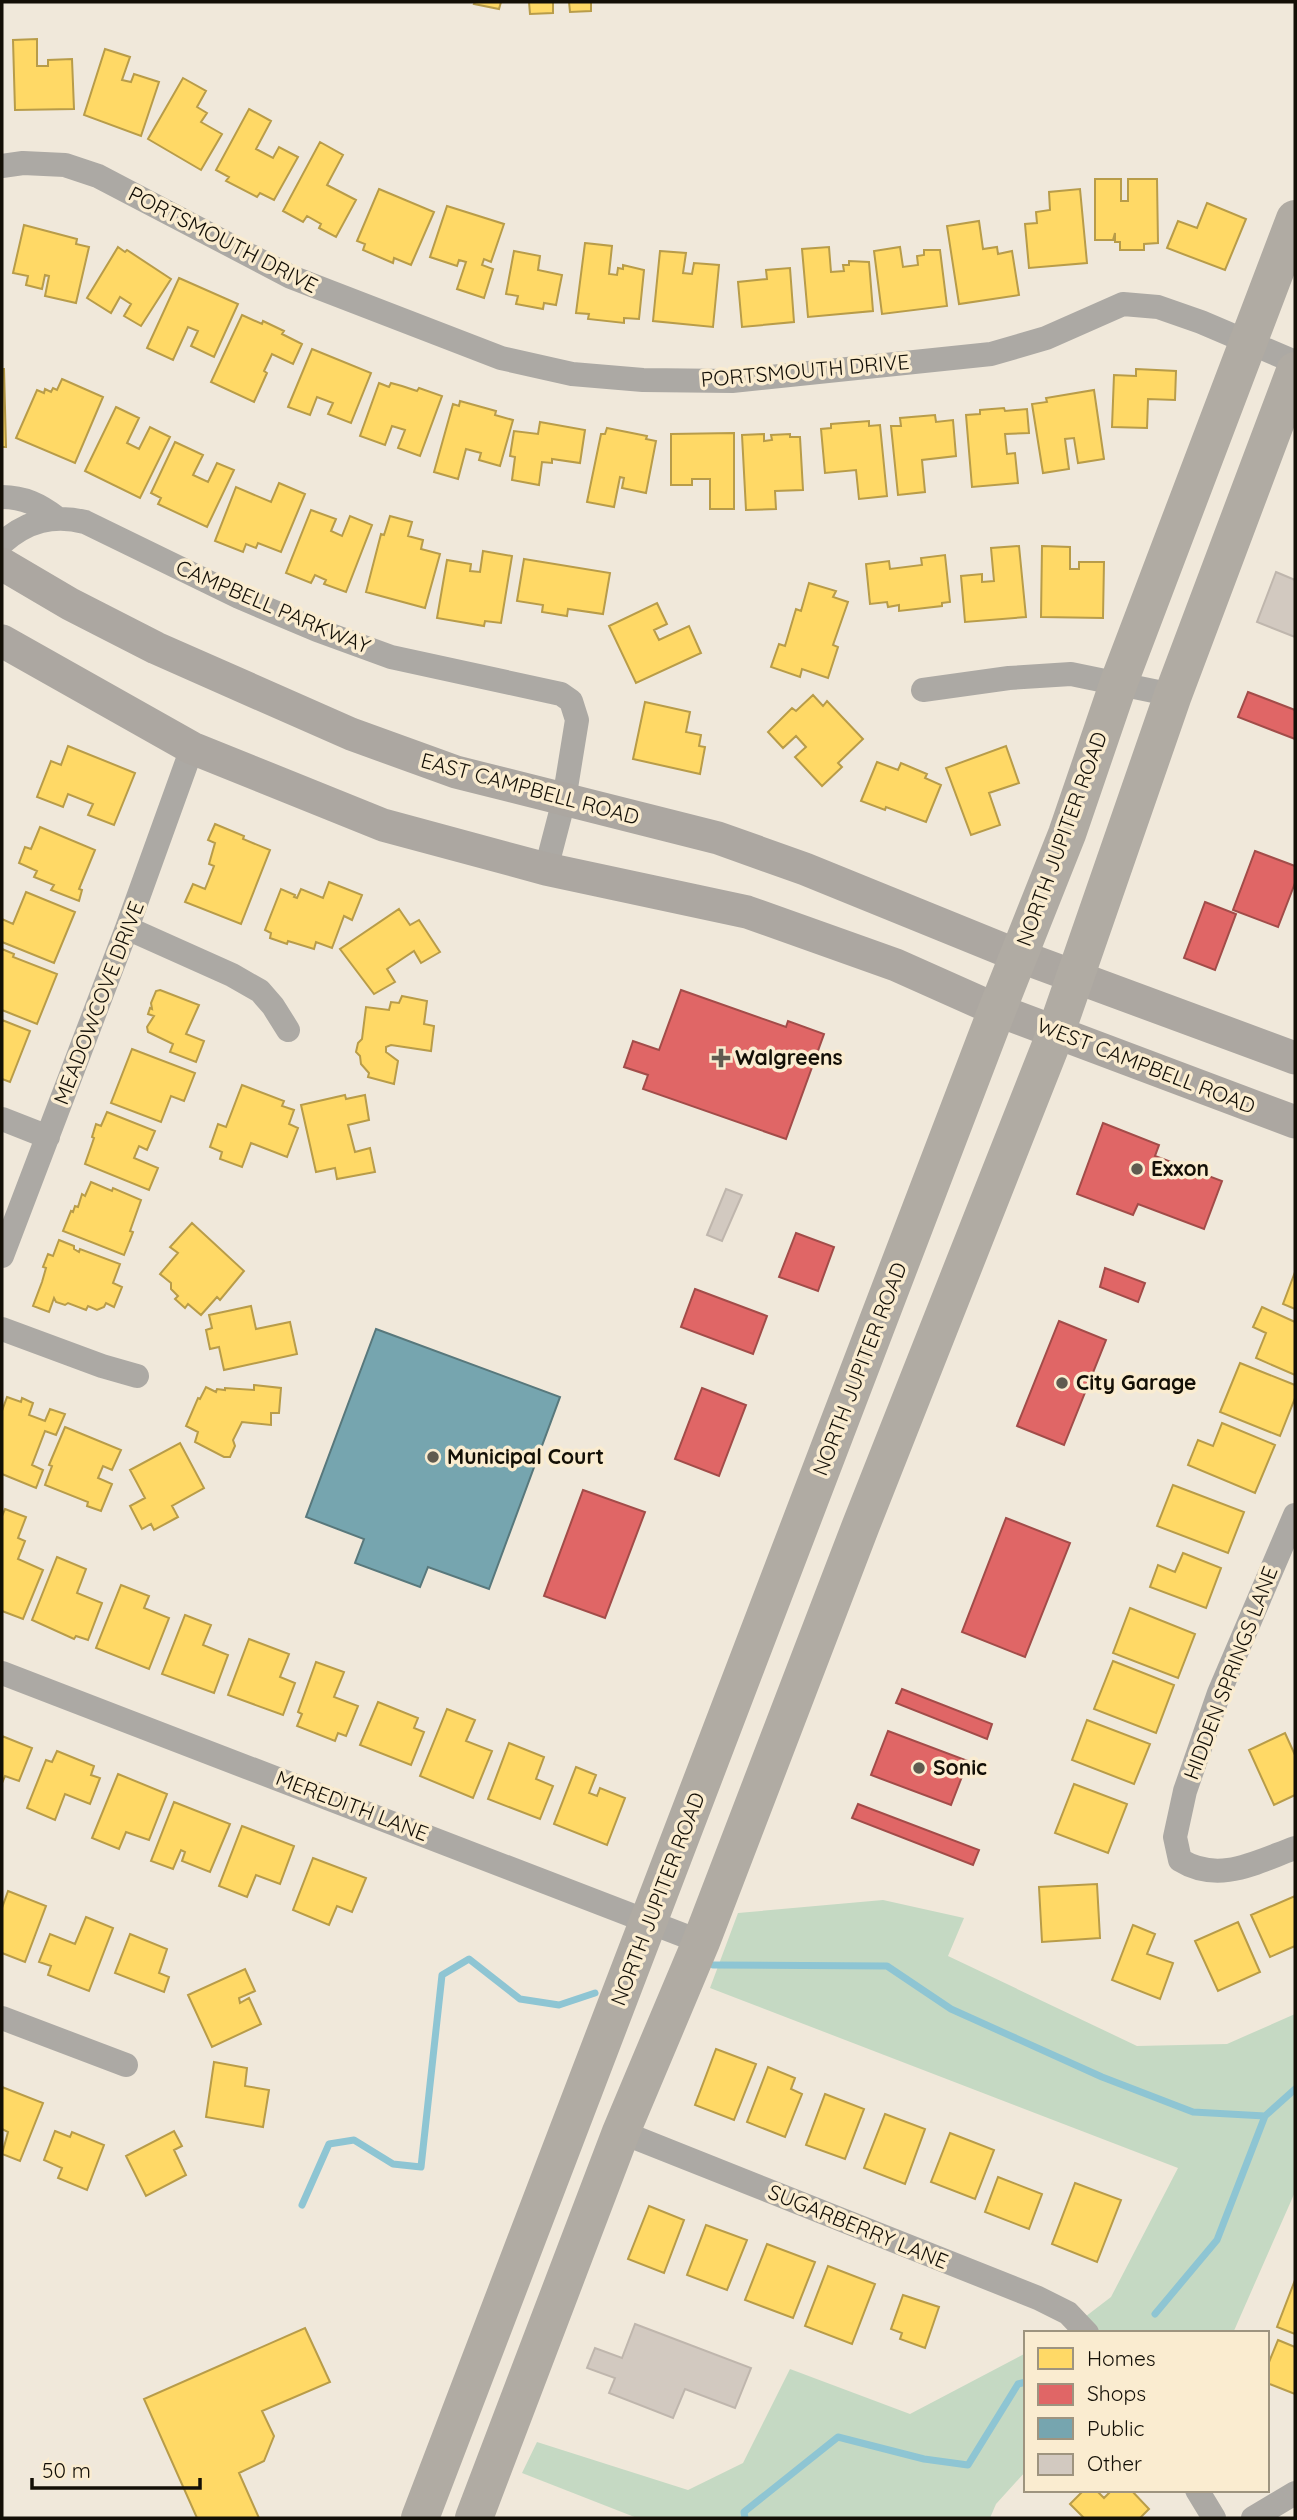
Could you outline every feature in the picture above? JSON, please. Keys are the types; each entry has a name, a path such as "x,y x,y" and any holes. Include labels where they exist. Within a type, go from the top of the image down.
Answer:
{"main road":[{"name":"NORTH JUPITER ROAD","path":"420,2518 997,1010 1067,834 1119,682 1295,219"},
{"path":"474,2518 621,2132 701,1942 1056,1032 1173,695 1295,371"},
{"name":"EAST CAMPBELL ROAD","path":"2,564 70,604 156,648 351,734 456,772 730,843 828,878 1019,956 1075,975"},
{"path":"3,640 192,748 383,825 546,869 747,912 896,965 997,1010"},
{"path":"1075,975 1295,1058"},
{"name":"WEST CAMPBELL ROAD","path":"997,1010 1295,1122"},
{"path":"761,1630 812,1653"},
{"path":"481,2357 530,2375"}],"street":[{"name":"PORTSMOUTH DRIVE","path":"2,166 23,163 65,165 98,176 291,277 501,358 572,374 643,380 732,381 991,354 1046,338 1123,304 1158,307 1295,362"},
{"name":"CAMPBELL PARKWAY","path":"2,497 18,497 40,506 57,518"},
{"name":"CAMPBELL PARKWAY","path":"2,543 26,526 45,519 85,522 239,597 391,657 561,694 571,701 577,720 564,800 546,869"},
{"path":"923,690 1009,678 1072,674 1173,695"},
{"name":"MEADOWCOVE DRIVE","path":"2,1256 127,928 192,748"},
{"path":"127,928 232,975 260,991 288,1030"},
{"path":"2,1119 48,1137"},
{"path":"2,1329 137,1376"},
{"name":"HIDDEN SPRINGS LANE","path":"1295,1515 1219,1693 1185,1791 1175,1837 1180,1860 1193,1868 1229,1872 1295,1848"},
{"name":"MEREDITH LANE","path":"2,1673 701,1942"},
{"path":"2,2018 126,2065"},
{"name":"SUGARBERRY LANE","path":"621,2132 1038,2298 1068,2313 1085,2331"},
{"path":"1198,2492 1214,2518"},
{"path":"1253,2518 1295,2493"}],"green space":[{"path":"883,1900 964,1918 948,1956 1137,2046 1227,2044 1295,2014 1295,2192 1234,2331 1067,2331 1111,2297 1178,2168 710,1988 738,1913"},
{"path":"1024,2354 1024,2473 996,2504 990,2518 637,2518 522,2473 537,2442 688,2490 743,2463 790,2369 910,2414"}],"building: Homes":[{"path":"501,2 499,9 474,4"},
{"path":"529,2 553,2 553,13 530,14"},
{"path":"569,2 591,2 591,11 570,12"},
{"path":"37,39 37,66 48,66 48,60 72,59 74,109 15,110 13,40"},
{"path":"105,49 130,57 122,80 131,82 134,74 159,82 141,136 84,115"},
{"path":"183,78 206,91 197,107 207,113 201,122 222,134 201,170 148,139"},
{"path":"249,109 271,121 256,149 273,158 279,147 298,157 274,200 260,193 257,197 226,181 229,177 216,170"},
{"path":"320,142 343,155 327,185 356,200 336,237 319,228 321,224 307,216 303,222 283,211"},
{"path":"1095,179 1121,179 1121,201 1128,201 1128,179 1157,179 1158,243 1144,244 1144,250 1120,250 1120,242 1115,242 1115,233 1113,240 1095,240"},
{"path":"379,189 434,212 411,265 394,258 393,263 363,250 365,244 357,241"},
{"path":"1080,189 1087,263 1029,268 1025,224 1037,223 1036,212 1050,210 1049,192"},
{"path":"1207,203 1246,219 1225,270 1167,248 1178,221 1197,228"},
{"path":"447,206 504,224 491,262 484,259 482,265 493,269 484,298 457,289 466,262 459,260 457,266 430,257"},
{"path":"979,221 983,249 997,247 998,254 1012,251 1019,295 959,304 947,226"},
{"path":"24,225 77,239 76,244 89,247 76,303 45,296 49,276 45,275 42,289 26,285 28,276 13,273"},
{"path":"585,243 612,246 609,274 617,275 618,268 623,269 623,265 644,270 639,319 624,318 624,323 588,319 589,314 576,313"},
{"path":"118,247 171,279 141,326 124,316 131,304 120,297 111,313 87,298"},
{"path":"829,247 831,272 844,271 843,265 849,265 849,261 869,262 873,311 808,317 802,249"},
{"path":"900,247 903,267 918,265 917,256 924,255 924,250 940,250 947,306 882,314 874,251"},
{"path":"514,251 540,256 538,270 562,275 556,305 544,303 543,309 516,304 518,296 506,294"},
{"path":"660,251 686,253 683,273 692,274 694,263 719,265 713,327 653,321"},
{"path":"790,268 794,322 742,327 738,282 767,279 766,270"},
{"path":"179,278 238,304 214,357 191,346 198,331 188,327 173,360 147,348"},
{"path":"242,315 284,331 282,334 302,344 293,364 272,354 254,402 211,382"},
{"path":"312,349 371,373 351,423 328,414 333,403 317,397 310,415 288,407"},
{"path":"4,369 6,447 2,447"},
{"path":"1136,369 1176,371 1175,400 1148,399 1147,428 1112,427 1114,375 1136,376"},
{"path":"62,379 103,397 75,463 16,438 37,390 44,393 45,389 51,392 53,388 57,390"},
{"path":"379,383 389,387 391,383 417,391 419,388 442,396 420,456 398,448 405,430 392,426 385,445 360,436"},
{"path":"1094,390 1104,459 1078,463 1074,438 1065,439 1069,469 1043,473 1032,404 1047,402 1046,398"},
{"path":"460,401 496,411 495,415 513,420 500,466 479,460 481,453 466,449 458,479 434,472 453,404 459,406"},
{"path":"116,407 139,418 127,443 139,449 150,427 170,437 140,498 85,471"},
{"path":"1004,408 1005,411 1027,409 1029,433 1005,434 1007,454 1015,453 1018,483 972,487 966,415 980,414 980,410"},
{"path":"935,415 936,422 953,420 956,456 922,460 925,492 898,495 891,426 901,426 900,418"},
{"path":"869,421 869,426 880,425 887,496 859,499 856,470 825,473 821,429 831,428 831,424"},
{"path":"540,422 585,430 580,463 552,459 552,463 542,462 539,485 512,480 515,457 510,456 514,431 538,434"},
{"path":"607,428 647,436 646,439 656,441 646,493 622,488 624,478 620,477 614,507 587,502 601,434 605,434"},
{"path":"734,433 734,509 710,509 710,479 692,479 692,485 671,485 671,434"},
{"path":"764,434 764,441 772,440 771,435 790,434 790,437 800,437 803,490 775,491 776,509 746,510 742,435"},
{"path":"175,442 203,455 193,475 208,482 217,463 234,470 207,527 158,504 161,498 151,493"},
{"path":"279,483 305,494 281,552 258,543 256,548 246,544 243,552 215,541 236,487 271,502"},
{"path":"311,510 336,519 331,531 342,536 350,516 372,525 346,592 324,584 326,580 315,575 311,583 286,573"},
{"path":"390,516 412,522 408,536 423,540 421,549 440,554 425,608 366,592 381,534 384,535"},
{"path":"1019,546 1026,617 965,622 961,576 982,574 982,582 994,581 991,548"},
{"path":"1042,546 1070,547 1070,569 1079,569 1079,562 1104,562 1103,618 1041,617"},
{"path":"483,551 512,556 501,623 485,621 484,626 437,618 447,560 471,564 470,571 480,572"},
{"path":"945,555 950,602 942,603 942,606 899,611 899,605 888,607 887,602 870,604 866,564 889,561 890,569 922,565 921,558"},
{"path":"524,559 610,573 603,614 568,609 567,616 542,612 543,605 517,601"},
{"path":"809,583 836,591 833,597 848,602 833,645 838,647 828,678 802,669 800,677 771,667 779,644 785,646 796,609 801,611"},
{"path":"657,603 667,624 654,630 659,640 689,626 701,653 636,683 609,626"},
{"path":"813,695 823,706 827,701 863,739 838,763 842,767 822,786 795,757 806,747 796,736 783,748 768,732 792,708 796,711"},
{"path":"645,702 690,712 686,732 701,735 699,746 705,747 700,774 633,759"},
{"path":"68,746 135,773 114,825 88,815 93,804 68,794 63,807 37,797 51,761 61,765"},
{"path":"1006,746 1019,783 989,793 1000,825 971,835 946,768"},
{"path":"877,762 898,770 901,763 927,774 925,778 941,785 926,822 861,801"},
{"path":"215,824 270,850 241,924 185,902 193,884 205,889 214,866 209,864 215,843 208,840"},
{"path":"40,827 95,850 79,889 82,890 79,901 51,890 54,885 34,877 37,871 19,863 25,847 31,849"},
{"path":"329,882 362,895 352,920 344,916 332,948 316,942 314,949 270,938 271,933 265,930 281,889 297,898 301,889 323,898"},
{"path":"26,892 75,912 54,963 2,942 2,919 13,924"},
{"path":"399,909 410,925 419,920 440,952 421,963 414,951 387,969 395,982 374,994 340,949"},
{"path":"2,949 14,954 13,957 57,974 37,1024 2,1010"},
{"path":"160,990 199,1005 186,1034 204,1041 196,1062 170,1052 173,1044 148,1032 147,1027 154,1016 148,1014 150,1008 152,1009 151,1003 156,991"},
{"path":"402,996 427,1001 424,1024 434,1026 431,1051 391,1045 386,1047 386,1052 398,1061 394,1084 368,1077 369,1073 356,1052 362,1039 366,1007 389,1010 391,1002 399,1003"},
{"path":"2,1020 30,1031 10,1082 2,1079"},
{"path":"132,1049 195,1073 184,1101 171,1096 161,1122 111,1103"},
{"path":"242,1085 284,1101 282,1106 294,1110 289,1124 298,1128 287,1157 251,1143 242,1167 220,1159 222,1152 210,1147 218,1124 226,1127"},
{"path":"345,1095 346,1099 365,1095 369,1120 348,1125 355,1152 370,1148 375,1172 337,1179 335,1168 316,1172 301,1105"},
{"path":"107,1112 155,1131 147,1150 139,1146 134,1158 158,1168 149,1190 85,1164 96,1124 101,1126"},
{"path":"91,1182 141,1200 124,1255 63,1231 71,1211 73,1212 75,1206 78,1207 82,1194 85,1196"},
{"path":"192,1223 244,1271 220,1300 217,1297 201,1315 188,1304 185,1308 175,1299 178,1296 171,1289 171,1283 160,1274 178,1253 170,1247"},
{"path":"59,1240 74,1246 79,1252 80,1249 120,1264 113,1283 122,1287 114,1307 106,1303 97,1310 88,1306 86,1310 68,1303 65,1305 56,1302 54,1298 49,1312 33,1306 48,1254 53,1256"},
{"path":"1295,1272 1295,1309 1283,1304"},
{"path":"251,1306 256,1329 290,1322 297,1354 224,1370 219,1347 210,1349 206,1330 212,1328 209,1315"},
{"path":"1262,1307 1295,1322 1295,1375 1256,1358 1266,1333 1253,1327"},
{"path":"1240,1363 1295,1385 1295,1398 1280,1436 1220,1412"},
{"path":"254,1385 281,1388 279,1413 271,1413 271,1425 242,1422 233,1440 235,1446 230,1457 224,1457 195,1442 198,1432 186,1426 206,1387 216,1392 217,1389 225,1388 254,1390"},
{"path":"7,1397 21,1402 22,1398 33,1403 29,1415 45,1421 50,1409 65,1414 56,1435 45,1431 32,1465 43,1470 36,1488 2,1474 2,1411"},
{"path":"1222,1423 1275,1445 1255,1493 1188,1465 1198,1440 1213,1446"},
{"path":"65,1427 121,1450 112,1470 103,1466 98,1478 112,1484 101,1511 87,1506 88,1502 45,1485 52,1466 49,1465"},
{"path":"180,1443 204,1488 172,1506 178,1517 154,1530 151,1524 142,1529 130,1506 145,1498 130,1470"},
{"path":"1173,1485 1244,1512 1228,1553 1157,1526"},
{"path":"5,1509 26,1517 18,1538 25,1541 18,1559 43,1570 23,1619 2,1611 2,1516"},
{"path":"1183,1553 1221,1568 1206,1608 1150,1587 1158,1565 1175,1572"},
{"path":"57,1557 86,1569 77,1593 102,1603 88,1640 76,1636 74,1639 32,1620"},
{"path":"121,1585 149,1596 144,1608 169,1618 149,1669 96,1648"},
{"path":"1130,1608 1195,1634 1178,1678 1113,1653"},
{"path":"185,1615 211,1625 203,1645 228,1655 214,1693 162,1674"},
{"path":"249,1639 289,1654 280,1677 295,1683 283,1715 228,1695"},
{"path":"1113,1661 1174,1685 1156,1733 1094,1709"},
{"path":"316,1662 344,1672 334,1697 358,1706 346,1736 338,1733 335,1741 297,1726 302,1714 298,1712"},
{"path":"378,1702 418,1718 414,1728 424,1732 411,1765 360,1745"},
{"path":"447,1709 475,1720 466,1741 492,1751 473,1798 420,1776"},
{"path":"1087,1720 1150,1744 1134,1784 1072,1760"},
{"path":"1285,1733 1295,1755 1295,1795 1274,1805 1249,1750"},
{"path":"2,1736 32,1748 19,1781 5,1776 2,1783"},
{"path":"509,1743 544,1757 536,1779 553,1786 540,1819 488,1799"},
{"path":"57,1751 94,1766 91,1775 100,1778 90,1804 65,1794 55,1820 27,1808 46,1760 52,1762"},
{"path":"576,1767 596,1775 589,1793 597,1796 600,1788 625,1798 607,1845 554,1824"},
{"path":"118,1774 167,1794 149,1840 126,1832 119,1849 92,1838"},
{"path":"1074,1784 1127,1804 1108,1853 1055,1833"},
{"path":"174,1802 230,1824 210,1872 182,1861 185,1852 181,1850 173,1869 151,1861"},
{"path":"242,1826 294,1846 280,1884 256,1875 247,1897 219,1886"},
{"path":"313,1858 366,1878 352,1912 337,1906 329,1925 293,1910"},
{"path":"1097,1884 1100,1938 1042,1942 1039,1887"},
{"path":"8,1891 46,1906 25,1962 2,1953 2,1908"},
{"path":"1295,1896 1295,1946 1270,1957 1251,1915"},
{"path":"86,1917 113,1928 89,1991 48,1975 51,1966 39,1962 50,1934 75,1944"},
{"path":"1238,1922 1260,1972 1218,1991 1195,1941"},
{"path":"1133,1925 1155,1934 1147,1954 1173,1963 1160,1999 1112,1980"},
{"path":"130,1934 167,1949 159,1973 169,1977 164,1992 115,1973"},
{"path":"245,1969 255,1991 239,1998 240,2003 249,1998 261,2024 212,2047 188,1995"},
{"path":"716,2049 756,2064 734,2120 695,2105"},
{"path":"214,2062 247,2068 245,2086 269,2090 263,2127 206,2117"},
{"path":"768,2067 795,2078 791,2089 802,2094 785,2137 747,2122"},
{"path":"2,2087 43,2103 20,2161 2,2154 8,2132 2,2129"},
{"path":"825,2094 864,2109 845,2159 806,2145"},
{"path":"885,2114 925,2129 905,2184 864,2168"},
{"path":"55,2131 70,2137 72,2132 104,2145 87,2190 58,2178 62,2168 44,2160"},
{"path":"174,2131 182,2146 174,2150 186,2175 146,2196 126,2156"},
{"path":"950,2133 994,2150 975,2199 931,2182"},
{"path":"998,2177 1042,2194 1029,2229 985,2212"},
{"path":"1075,2183 1121,2200 1097,2262 1052,2244"},
{"path":"649,2206 684,2220 664,2273 628,2259"},
{"path":"706,2225 747,2240 727,2290 687,2275"},
{"path":"767,2244 815,2262 793,2318 745,2300"},
{"path":"828,2266 875,2284 852,2344 805,2326"},
{"path":"1295,2280 1295,2334 1277,2327"},
{"path":"903,2295 939,2307 925,2348 900,2339 902,2333 891,2329"},
{"path":"305,2328 330,2382 262,2411 274,2436 264,2461 239,2473 259,2518 197,2518 144,2399"},
{"path":"1278,2340 1295,2347 1295,2394 1269,2384 1269,2362"},
{"path":"1082,2492 1098,2492 1104,2498 1110,2492 1133,2492 1149,2509 1140,2518 1084,2518 1070,2504"}],"building: Shops":[{"path":"1248,692 1295,710 1295,739 1238,717"},
{"path":"1255,851 1295,866 1295,883 1278,927 1233,910"},
{"path":"1205,902 1236,914 1215,970 1184,958"},
{"name":"Walgreens","path":"681,990 786,1027 788,1021 824,1034 786,1139 643,1089 648,1075 624,1067 633,1041 659,1050"},
{"name":"Exxon","path":"1103,1123 1159,1145 1155,1156 1222,1181 1204,1229 1138,1204 1133,1215 1077,1194"},
{"path":"796,1233 834,1247 818,1291 779,1277"},
{"path":"1105,1268 1145,1283 1138,1302 1100,1287"},
{"path":"695,1289 767,1316 753,1354 681,1327"},
{"name":"City Garage","path":"1059,1321 1106,1340 1064,1445 1017,1426"},
{"path":"702,1388 746,1405 719,1476 675,1459"},
{"path":"583,1490 645,1512 605,1618 544,1596"},
{"path":"1006,1518 1070,1543 1025,1657 962,1632"},
{"path":"902,1689 992,1724 987,1739 896,1703"},
{"name":"Sonic","path":"888,1731 968,1761 951,1805 871,1775"},
{"path":"858,1804 979,1850 973,1865 852,1818"}],"building: Public":[{"name":"Municipal Court","path":"376,1329 560,1397 489,1589 428,1567 420,1587 355,1563 364,1539 306,1517"}],"building: Other":[{"path":"1276,572 1295,580 1295,637 1257,622"},
{"path":"726,1189 742,1195 722,1241 707,1235"},
{"path":"635,2324 751,2368 735,2408 685,2389 673,2418 609,2393 615,2378 587,2368 595,2348 622,2358"}],"waterway":[{"path":"302,2205 329,2144 354,2140 393,2164 421,2167 442,1975 469,1959 520,1999 559,2005 595,1993"},
{"path":"713,1965 887,1966 951,2009 1102,2077 1193,2112 1265,2116"},
{"path":"1155,2314 1217,2240 1265,2116 1295,2089"},
{"path":"745,2518 744,2512 838,2437 924,2459 968,2465 1018,2384 1024,2382"}],"place":[{"name":"Walgreens","path":"721,1058"},
{"name":"Exxon","path":"1137,1169"},
{"name":"City Garage","path":"1062,1383"},
{"name":"Municipal Court","path":"433,1457"},
{"name":"Sonic","path":"919,1768"}]}
